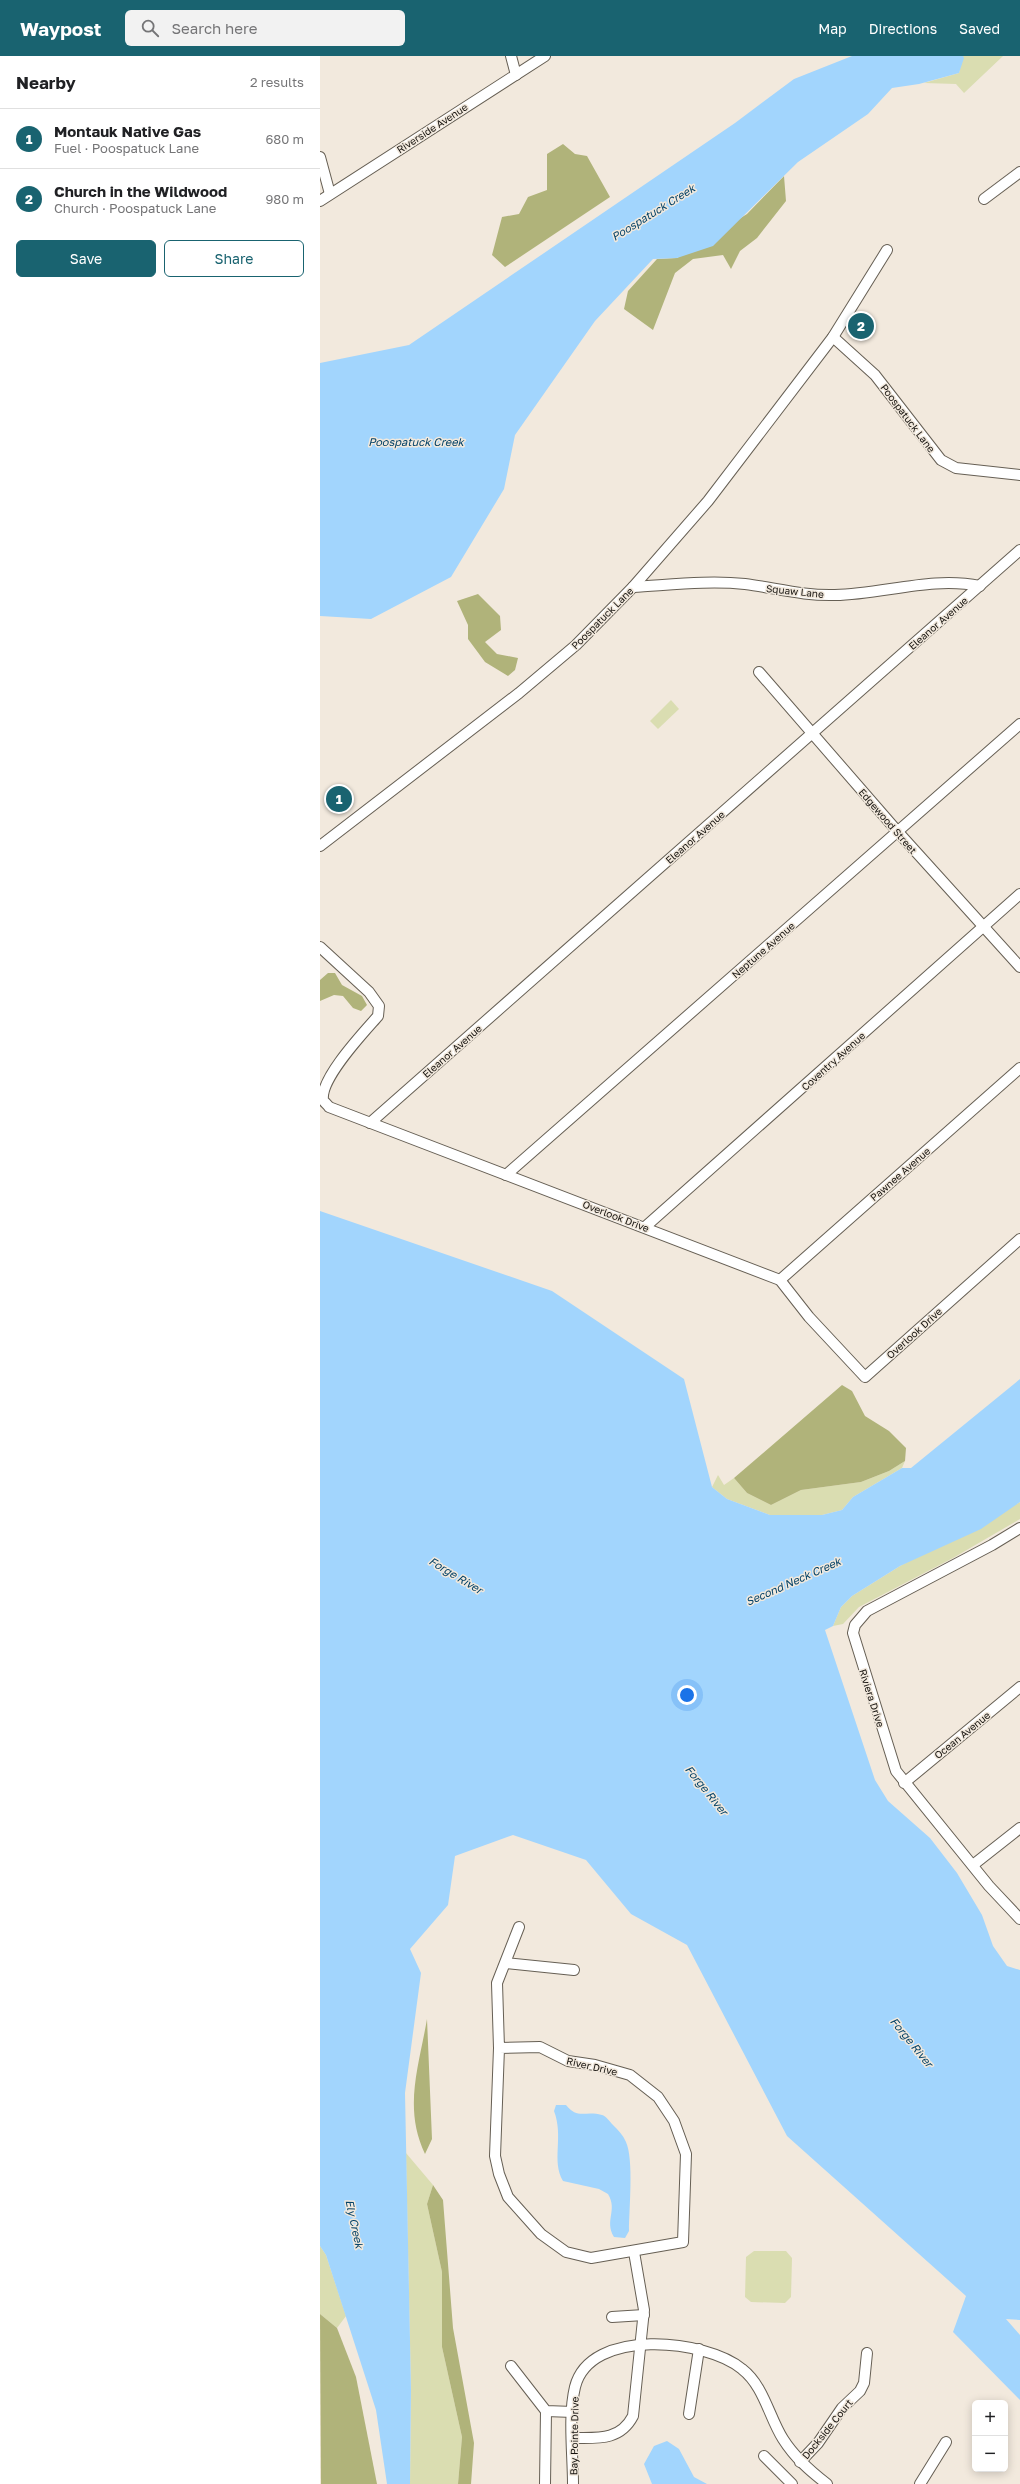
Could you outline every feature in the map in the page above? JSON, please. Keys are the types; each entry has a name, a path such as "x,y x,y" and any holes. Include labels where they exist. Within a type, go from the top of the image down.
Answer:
{"street":[{"path":"511,56 516,74"},
{"name":"Riverside Avenue","path":"320,201 545,56"},
{"path":"320,157 330,194"},
{"path":"984,199 1020,172"},
{"name":"Poospatuck Lane","path":"320,846 519,693 576,645 633,587 708,501 833,337 887,250"},
{"name":"Poospatuck Lane","path":"833,337 875,375 941,460 956,468 1020,475"},
{"name":"Eleanor Avenue","path":"370,1123 1020,550"},
{"name":"Squaw Lane","path":"633,587 696,584 744,584 816,595 857,595 946,581 980,586"},
{"name":"Edgewood Street","path":"759,672 898,832 1020,967"},
{"name":"Neptune Avenue","path":"506,1175 1020,724"},
{"name":"Coventry Avenue","path":"645,1227 1020,894"},
{"name":"Overlook Drive","path":"320,947 369,992 379,1006 378,1016 329,1071 323,1090 323,1100 329,1107 780,1280 809,1317 865,1377 1020,1239"},
{"name":"Pawnee Avenue","path":"780,1280 1020,1068"},
{"name":"Riviera Drive","path":"1020,1528 978,1553 867,1611 855,1624 853,1633 855,1645 896,1771 904,1783 989,1886 1020,1919"},
{"name":"Ocean Avenue","path":"904,1783 1020,1688"},
{"path":"973,1865 1020,1828"},
{"path":"500,2048 498,1983 519,1926"},
{"path":"506,1963 574,1970"},
{"name":"River Drive","path":"540,2047 568,2061 595,2065 630,2075 658,2096 674,2121 686,2154 683,2242 634,2252 591,2258 566,2252 541,2234 508,2197 499,2174 495,2156 500,2048 540,2047"},
{"path":"573,2438 598,2438 615,2434 628,2426 633,2416 644,2315 634,2252"},
{"path":"612,2317 644,2315"},
{"name":"Bay Pointe Drive","path":"573,2484 573,2412 575,2386 594,2360 615,2349 640,2346 698,2349 727,2358 744,2370 757,2387 782,2438 800,2462 827,2484"},
{"path":"689,2414 698,2349"},
{"name":"Dockside Court","path":"800,2462 818,2444 842,2408 860,2392 864,2383 867,2352"},
{"path":"510,2366 546,2411 545,2484"},
{"path":"546,2411 573,2412"},
{"path":"920,2484 946,2442"},
{"path":"764,2456 792,2484"}],"green space":[{"path":"963,56 1003,56 964,93 956,84 924,83 959,73"},
{"path":"563,144 575,154 587,156 610,197 505,267 492,255 502,217 519,214 528,197 547,190 547,154"},
{"path":"784,176 786,201 757,238 740,251 731,269 723,255 693,259 675,273 653,330 624,309 628,291 657,259 677,258 747,214"},
{"path":"478,594 500,616 501,630 485,642 497,654 518,658 515,670 508,676 485,662 468,639 468,625 457,601"},
{"path":"671,700 679,709 658,729 650,721"},
{"path":"328,973 335,973 342,985 362,996 367,1005 361,1011 353,1008 343,996 334,995 320,1001 320,980"},
{"path":"842,1385 852,1391 865,1416 889,1431 906,1448 905,1461 889,1471 861,1482 801,1490 771,1505 747,1493 734,1478"},
{"path":"905,1461 902,1468 853,1497 842,1510 822,1515 770,1515 727,1499 712,1487 718,1475 724,1485 734,1478 747,1493 771,1505 801,1490 861,1482 889,1471"},
{"path":"1020,1502 1020,1519 953,1558 859,1607 843,1624 833,1626 841,1607 852,1596 900,1566"},
{"path":"427,2019 432,2139 425,2154 418,2137 414,2103 417,2070"},
{"path":"406,2153 433,2185 427,2204 442,2272 442,2347 462,2437 458,2484 410,2484 411,2390"},
{"path":"433,2185 443,2200 453,2328 474,2443 471,2484 458,2484 462,2437 442,2347 442,2272 427,2204"},
{"path":"320,2246 326,2255 346,2316 337,2328 320,2314"},
{"path":"754,2251 786,2251 792,2258 791,2297 785,2303 751,2302 745,2297 746,2257"},
{"path":"320,2314 337,2328 356,2377 377,2484 321,2484"}],"water":[{"name":"Poospatuck Creek","path":"852,56 963,56 964,58 959,73 919,84 892,88 868,114 798,162 713,246 677,258 653,259 595,321 515,435 504,489 451,577 371,619 320,616 320,363 409,345 735,123 794,79"},
{"path":"320,1211 552,1291 684,1379 712,1487 727,1499 770,1515 822,1515 842,1510 853,1497 902,1468 911,1468 1020,1379 1020,1502 981,1529 900,1566 852,1596 841,1607 833,1626 825,1630 875,1780 888,1801 930,1838 957,1873 982,1915 993,1946 1007,1966 1020,1970 1020,2320 1006,2319 1020,2335 1020,2400 953,2332 966,2296 787,2136 687,1945 631,1914 586,1860 513,1835 455,1856 448,1905 410,1949 421,1973 405,2093 411,2390 410,2484 387,2484 376,2410 326,2255 320,2246"},
{"path":"556,2105 566,2105 570,2110 578,2113 603,2116 608,2119 625,2139 630,2160 630,2185 629,2231 625,2238 614,2237 611,2231 610,2220 612,2206 608,2194 599,2189 563,2181 558,2165 558,2130 554,2111"},
{"path":"667,2441 679,2449 694,2477 707,2484 652,2484 644,2464 654,2446"}],"place":[{"name":"Church in the Wildwood","path":"861,326"},
{"name":"Montauk Native Gas","path":"339,799"}],"water label":[{"name":"Forge River","path":"456,1575"},
{"name":"Second Neck Creek","path":"793,1581"},
{"name":"Forge River","path":"707,1790"},
{"name":"Forge River","path":"912,2042"},
{"name":"Ely Creek","path":"355,2224"}]}
